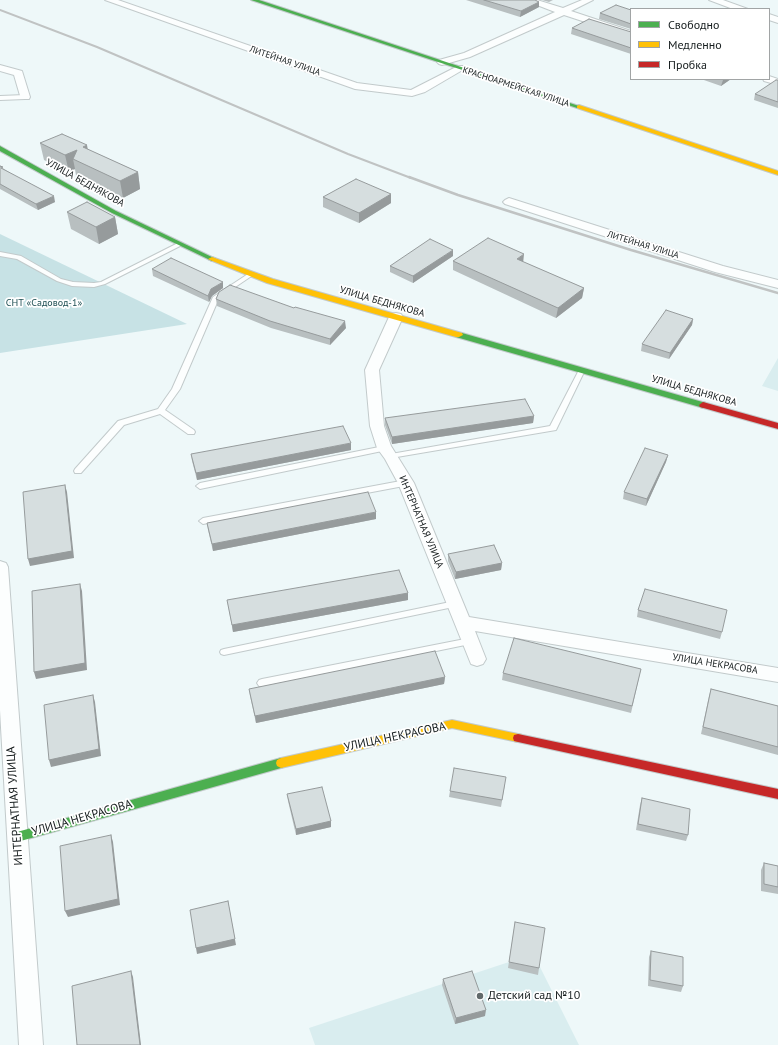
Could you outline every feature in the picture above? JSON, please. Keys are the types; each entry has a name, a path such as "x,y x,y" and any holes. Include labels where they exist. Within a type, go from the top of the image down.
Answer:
{"street":[{"name":"ЛИТЕЙНАЯ УЛИЦА","path":"109,0 355,86 412,92 421,90 461,68"},
{"name":"КРАСНОАРМЕЙСКАЯ УЛИЦА","path":"254,0 778,173"},
{"path":"528,0 630,34"},
{"path":"442,62 466,55 589,0"},
{"path":"713,0 740,8"},
{"path":"0,68 18,73 25,97"},
{"name":"УЛИЦА БЕДНЯКОВА","path":"0,148 114,212 209,258 270,281 778,426"},
{"name":"ЛИТЕЙНАЯ УЛИЦА","path":"509,202 719,269 778,284"},
{"name":"ИНТЕРНАТНАЯ УЛИЦА","path":"396,317 372,370 378,426 387,452 406,483 477,659"},
{"name":"ИНТЕРНАТНАЯ УЛИЦА","path":"0,567 16,837 31,1045"},
{"name":"УЛИЦА НЕКРАСОВА","path":"463,623 778,675"},
{"name":"УЛИЦА НЕКРАСОВА","path":"16,837 287,761 452,724 778,794"}],"lane":[{"path":"0,98 25,97"},
{"path":"0,254 18,257 59,280 72,284 94,286 103,283 180,244"},
{"path":"78,471 120,423 161,411 176,389 216,297 251,274"},
{"path":"200,486 387,452 553,428 582,370"},
{"path":"161,411 191,432"},
{"path":"202,521 406,483"},
{"path":"224,652 455,604"},
{"path":"262,683 470,641"}],"shaded area":[{"path":"778,358 778,391 762,386"},
{"name":"Детский сад №10","path":"509,962 539,965 579,1045 315,1045 309,1028"}],"green space":[{"name":"СНТ «Садовод-1»","path":"0,234 187,324 0,353"}],"building":[{"path":"484,0 535,0 539,2 521,11"},
{"path":"616,5 630,10 630,24 600,13"},
{"path":"589,19 630,32 630,48 572,28"},
{"path":"778,80 778,102 755,94"},
{"path":"62,134 87,145 83,147 138,172 120,181 73,159 77,150 65,155 40,143"},
{"path":"0,166 3,167 1,168 54,196 36,204 0,184"},
{"path":"356,179 391,194 359,213 323,197"},
{"path":"87,202 115,217 96,227 67,212"},
{"path":"488,238 524,254 517,259 584,288 558,308 453,261"},
{"path":"430,239 453,250 413,276 390,266"},
{"path":"171,258 223,282 211,289 208,296 152,269"},
{"path":"230,285 294,308 295,307 345,321 330,339 270,321 216,299 219,292"},
{"path":"666,310 693,319 670,353 642,344"},
{"path":"525,399 534,416 392,437 385,418"},
{"path":"343,426 351,443 196,473 191,454"},
{"path":"645,448 668,455 647,499 624,492"},
{"path":"65,485 72,551 28,559 23,492"},
{"path":"368,492 376,512 212,544 207,523"},
{"path":"494,545 502,563 456,572 448,554"},
{"path":"399,570 408,593 232,625 227,600"},
{"path":"80,584 85,663 34,672 32,591"},
{"path":"645,589 727,610 722,632 638,610"},
{"path":"514,638 641,669 632,706 503,673"},
{"path":"435,651 445,677 255,716 249,689"},
{"path":"711,689 778,706 778,747 703,727"},
{"path":"93,695 99,749 49,760 44,705"},
{"path":"454,768 506,777 502,800 450,791"},
{"path":"322,787 331,821 296,829 287,794"},
{"path":"642,798 690,809 688,835 638,824"},
{"path":"111,835 118,899 65,911 60,846"},
{"path":"764,863 778,866 778,887 764,884"},
{"path":"228,901 235,939 196,948 190,910"},
{"path":"515,922 545,928 539,968 509,962"},
{"path":"651,951 683,957 683,986 650,980"},
{"path":"131,971 140,1045 77,1045 72,986"},
{"path":"472,971 486,1010 456,1018 443,979"}],"railway":[{"path":"0,10 97,47 348,154 411,178"},
{"path":"409,177 458,195 631,250 778,293"}],"traffic: fast":[{"path":"254,0 579,107"},
{"path":"0,148 114,212 212,259"},
{"path":"459,335 703,405"},
{"path":"17,837 281,763"}],"traffic: slow":[{"path":"579,107 778,173"},
{"path":"212,259 270,281 459,335"},
{"path":"281,763 452,724 518,738"}],"traffic: jam":[{"path":"703,405 778,426"},
{"path":"518,738 778,794"}],"place":[{"name":"Детский сад №10","path":"480,996"}]}
